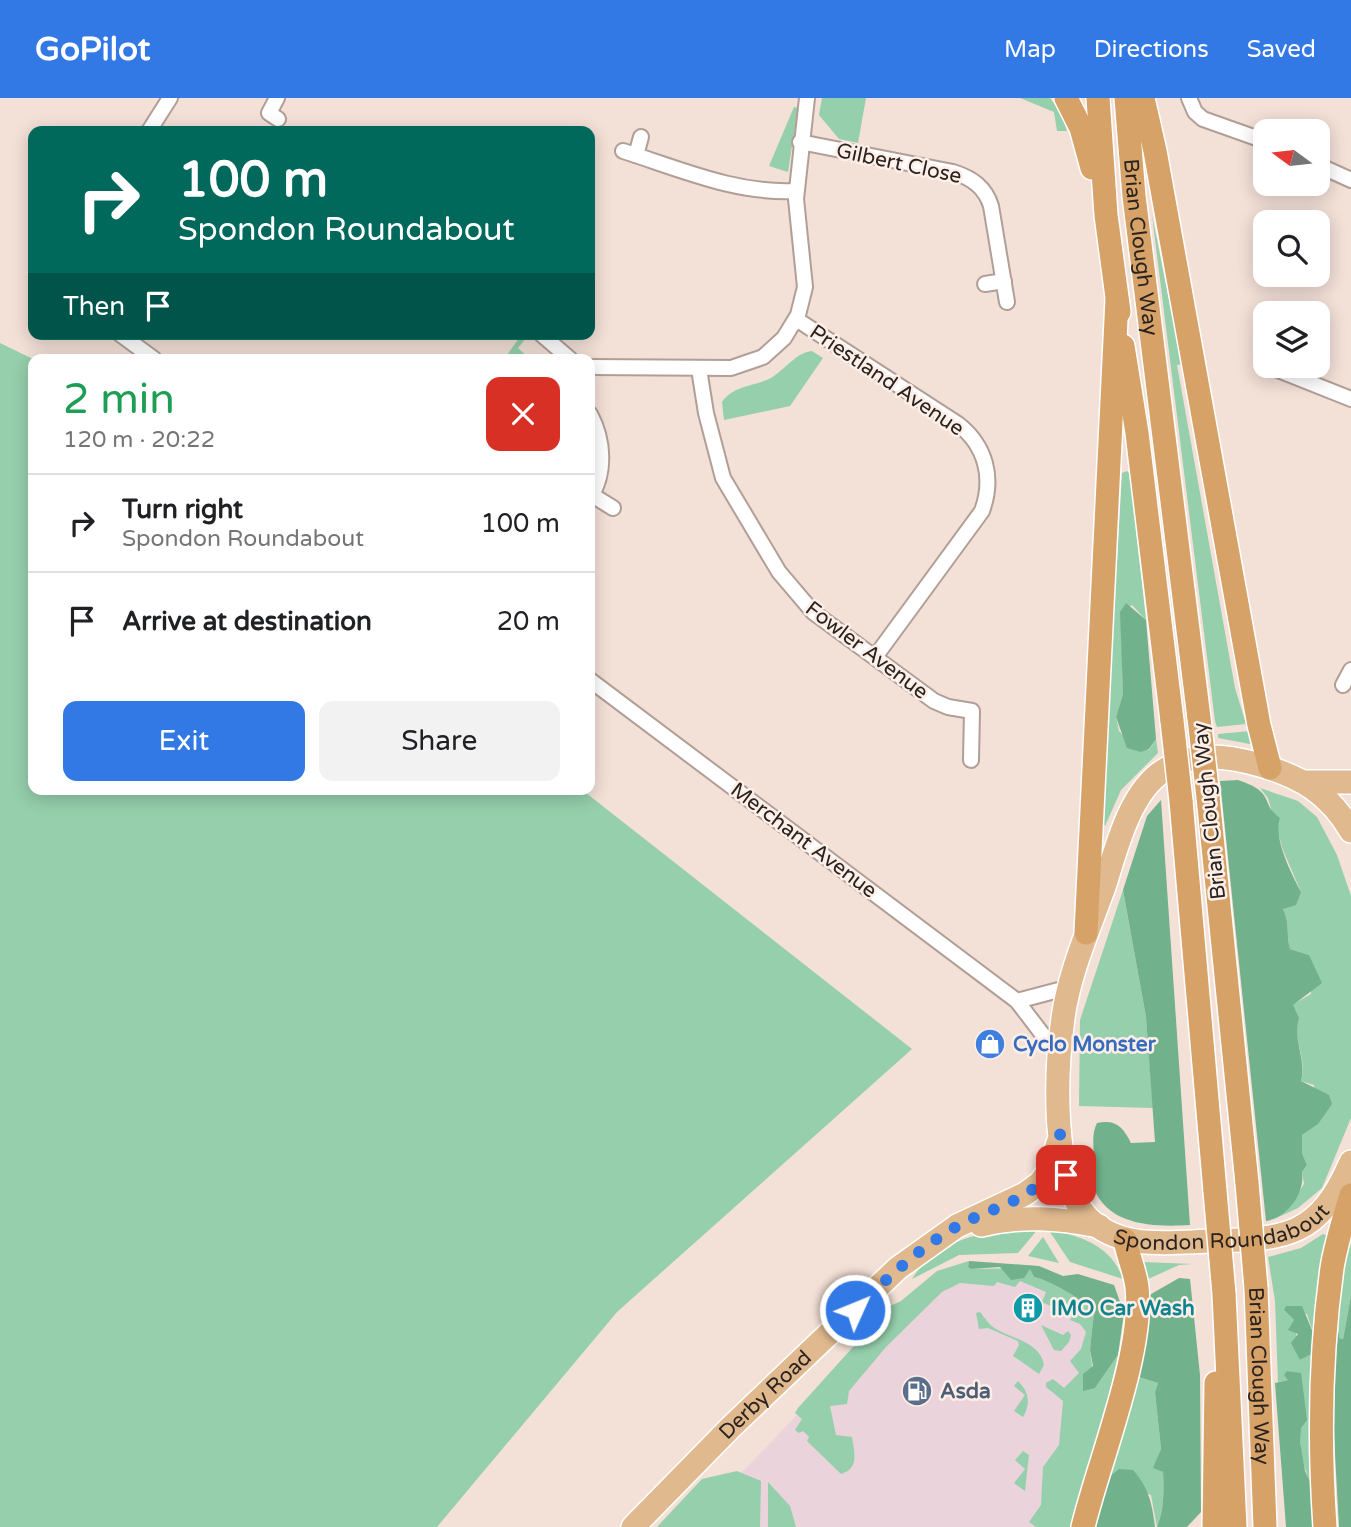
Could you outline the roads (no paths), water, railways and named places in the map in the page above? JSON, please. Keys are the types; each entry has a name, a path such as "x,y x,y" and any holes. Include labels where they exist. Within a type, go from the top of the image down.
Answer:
{"highway":[{"path":"1066,98 1082,128 1106,215"},
{"name":"Brian Clough Way","path":"1098,98 1106,215 1137,433 1181,801 1224,1294 1235,1527"},
{"name":"Brian Clough Way","path":"1126,98 1134,196 1208,797 1247,1183 1256,1289 1265,1527"},
{"path":"1143,98 1155,151 1259,725 1270,768"},
{"path":"1086,933 1117,299"},
{"path":"1325,1527 1321,1436 1322,1363 1332,1267 1351,1195"},
{"path":"1083,1527 1126,1375 1136,1319 1137,1288 1125,1240"},
{"path":"1214,1527 1214,1415 1225,1318"}],"main road":[{"name":"Spondon Roundabout","path":"1351,831 1330,800 1302,782 1270,768 1216,757 1189,758 1162,771 1144,791 1131,813 1086,933 1063,1017 1060,1057 1060,1134 1066,1175 1080,1207 1099,1226 1125,1240 1148,1243 1252,1240 1289,1234 1314,1220 1328,1203 1351,1162"},
{"path":"1302,782 1351,782"},
{"name":"Derby Road","path":"633,1527 877,1287 936,1239 1025,1194 1040,1183 1049,1171 1060,1134"},
{"name":"Derby Road","path":"936,1239 991,1222 1021,1218 1065,1219 1099,1226"}],"street":[{"path":"152,126 170,98"},
{"path":"277,98 269,113 278,119"},
{"path":"595,366 731,368 757,360 780,343 796,319 805,277 796,191 807,98"},
{"path":"1189,98 1195,112 1203,118 1253,137"},
{"path":"641,137 629,153 753,191 796,191"},
{"name":"Gilbert Close","path":"800,142 953,172 974,180 986,194 991,206 1007,302"},
{"path":"1330,170 1351,180"},
{"path":"985,284 1004,281"},
{"name":"Priestland Avenue","path":"796,319 957,424 975,442 985,460 988,482 982,511 875,657"},
{"path":"128,340 147,354"},
{"path":"548,340 564,354"},
{"name":"Fowler Avenue","path":"699,369 706,413 723,478 779,572 803,603 941,705 972,711 971,760"},
{"path":"1299,378 1351,399"},
{"path":"595,427 600,440 600,477 595,488"},
{"path":"595,498 612,508"},
{"path":"1343,685 1351,670"},
{"name":"Merchant Avenue","path":"595,684 1017,1001 1060,1057"},
{"path":"1017,1001 1070,987"}],"place":[{"name":"Cyclo Monster","path":"990,1044"},
{"name":"IMO Car Wash","path":"1028,1308"},
{"name":"Asda","path":"917,1391"}]}
